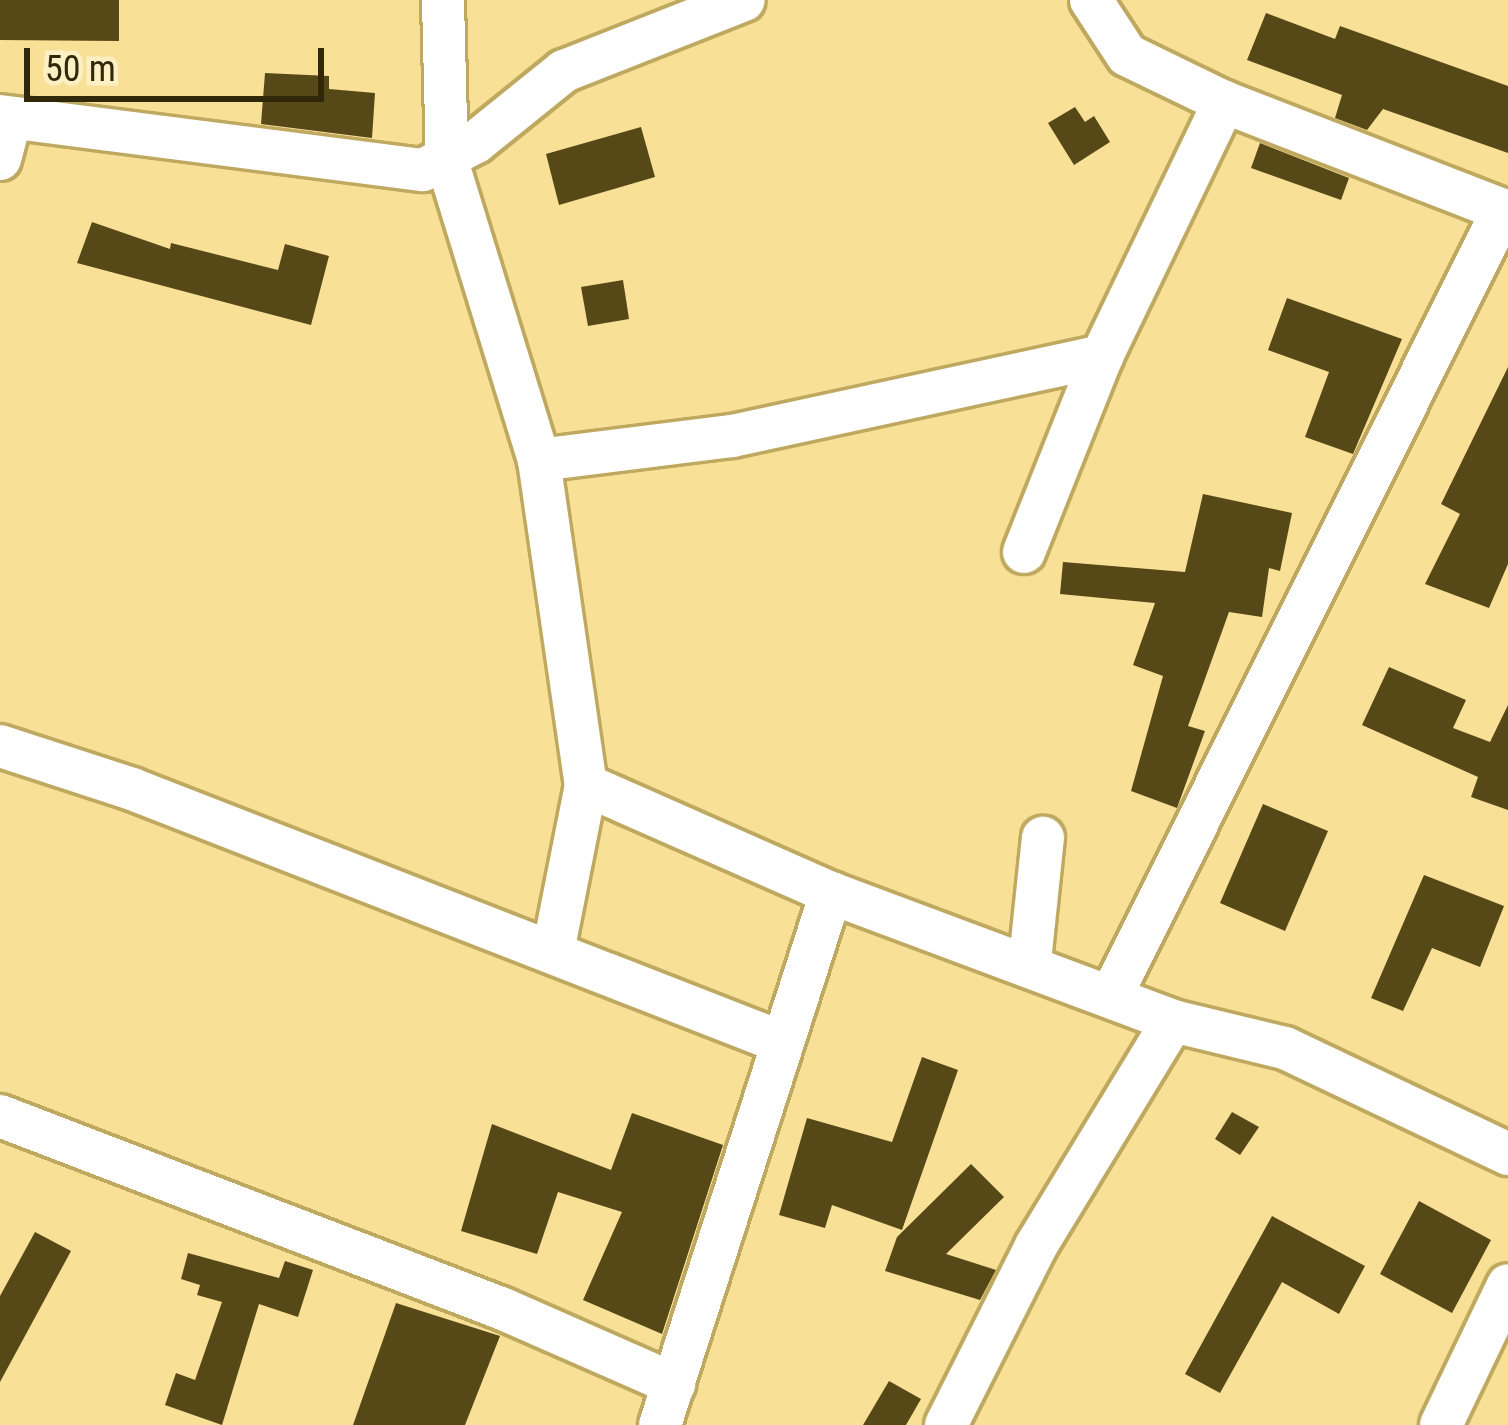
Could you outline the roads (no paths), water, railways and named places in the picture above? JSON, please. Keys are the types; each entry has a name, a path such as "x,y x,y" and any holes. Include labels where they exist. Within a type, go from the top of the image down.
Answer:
{"street":[{"path":"443,0 447,161 539,460 586,785 553,952"},
{"path":"0,159 6,117 401,171 447,161 564,71 744,0"},
{"path":"1091,0 1127,55 1224,102 1505,211 1112,996"},
{"path":"1024,552 1102,356 1224,102"},
{"path":"539,460 731,436 1102,356"},
{"path":"0,746 133,789 781,1042"},
{"path":"586,785 831,893 1030,961 1173,1021 1285,1048 1508,1154"},
{"path":"1030,961 1043,838"},
{"path":"660,1425 831,893"},
{"path":"946,1425 1036,1246 1173,1021"},
{"path":"0,1116 503,1309 674,1384"},
{"path":"1441,1425 1508,1285"}]}
